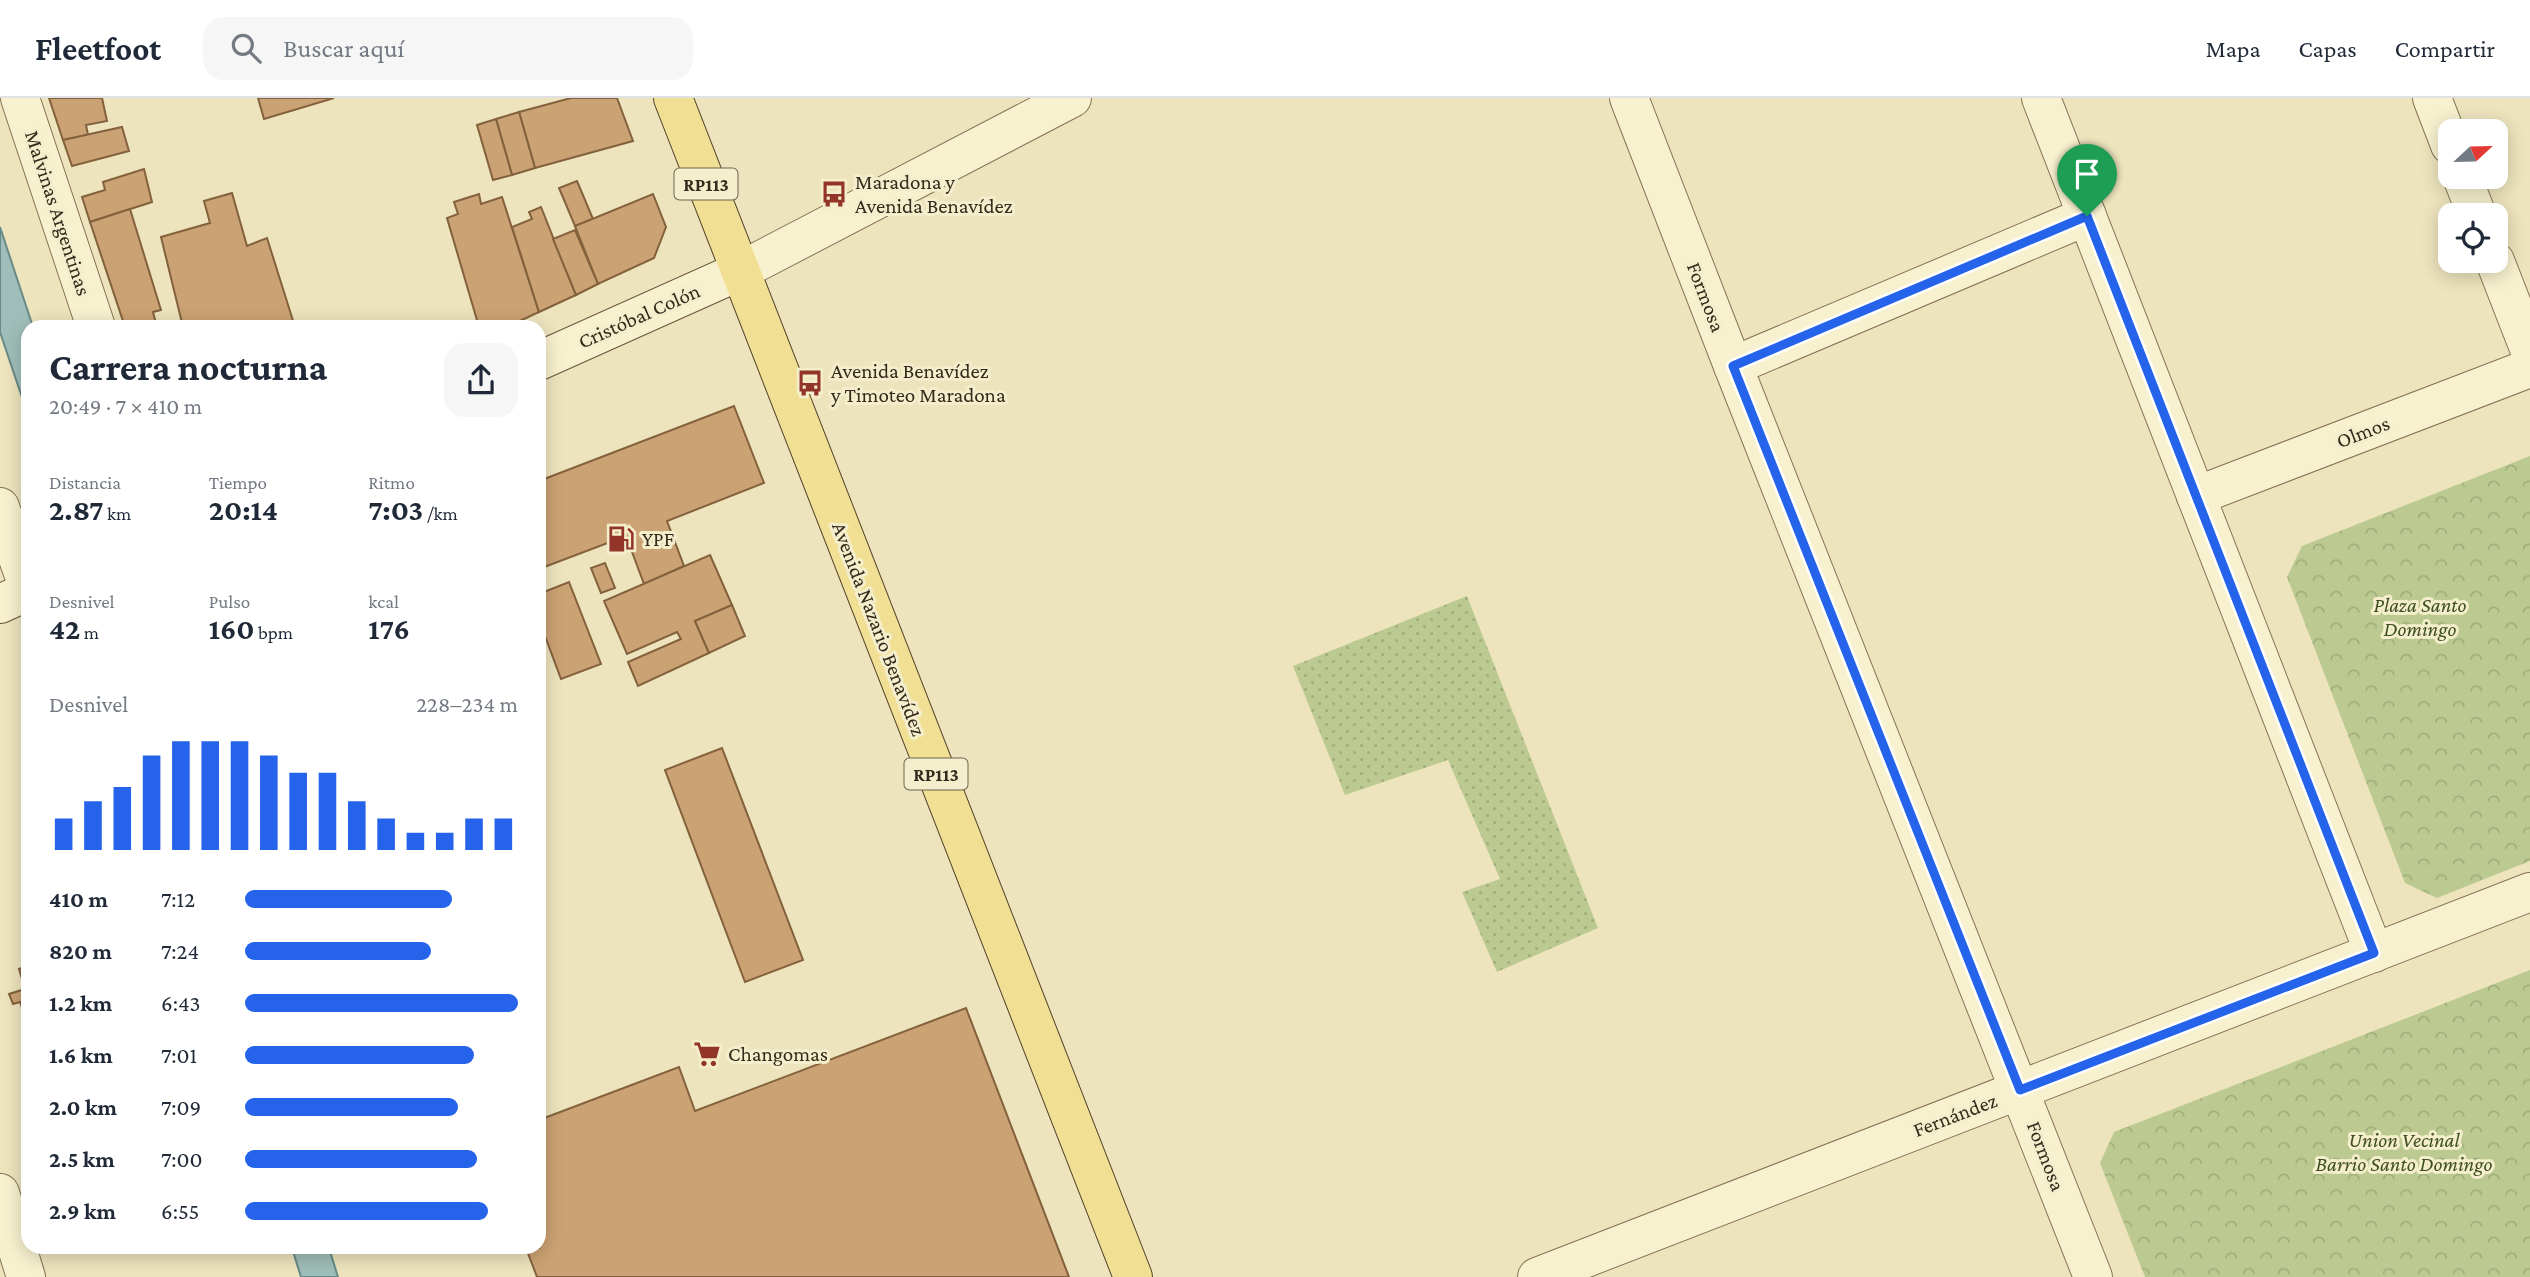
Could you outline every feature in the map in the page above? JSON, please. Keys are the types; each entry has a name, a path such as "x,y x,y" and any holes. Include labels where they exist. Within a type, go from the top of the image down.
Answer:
{"main road":[{"name":"Avenida Nazario Benavídez","path":"673,98 1133,1277"}],"street":[{"name":"Malvinas Argentinas","path":"20,98 94,320"},
{"name":"Cristóbal Colón","path":"546,358 740,271 1072,98"},
{"name":"Formosa","path":"1629,98 2093,1277"},
{"path":"2040,98 2374,953"},
{"path":"2432,98 2440,119"},
{"path":"1733,366 2087,216"},
{"path":"2500,273 2530,351"},
{"name":"Olmos","path":"2196,496 2530,369"},
{"path":"0,507 21,568"},
{"path":"0,604 21,593"},
{"name":"Fernández","path":"1552,1274 2530,892"},
{"path":"0,1193 26,1277"}],"green space":[{"name":"Plaza Santo Domingo","path":"2530,456 2530,861 2437,898 2405,883 2287,577 2302,546"},
{"path":"1467,596 1598,928 1497,972 1462,892 1500,879 1448,760 1345,795 1293,666"},
{"name":"Union Vecinal Barrio Santo Domingo","path":"2530,970 2530,1277 2145,1277 2100,1163 2114,1132"}],"water":[{"path":"0,227 31,320 21,320 21,394 0,332"},
{"path":"294,1254 331,1254 338,1277 301,1277"}],"building":[{"path":"49,98 102,98 107,121 86,125 88,135 63,140"},
{"path":"258,98 334,98 264,119"},
{"path":"571,98 617,98 633,141 535,168 519,112"},
{"path":"519,112 535,168 512,175 496,119"},
{"path":"496,119 512,175 493,180 477,125"},
{"path":"122,127 129,151 72,166 63,140"},
{"path":"144,169 152,202 90,222 82,197 105,190 103,182"},
{"path":"577,181 593,219 575,226 559,188"},
{"path":"232,193 247,246 267,238 293,320 181,320 161,237 210,223 204,201"},
{"path":"479,194 481,204 502,197 539,312 522,320 477,320 447,218 458,214 454,202"},
{"path":"653,194 666,227 654,258 598,284 575,226"},
{"path":"541,207 576,295 539,312 512,227 532,219 529,212"},
{"path":"130,209 161,310 153,312 155,320 123,320 90,222"},
{"path":"575,230 598,284 576,295 553,239"},
{"path":"734,406 764,483 667,521 684,566 644,584 626,536 546,566 546,478"},
{"path":"710,555 732,605 695,621 709,653 638,686 628,662 681,639 677,632 627,654 604,601"},
{"path":"605,563 615,588 601,593 591,568"},
{"path":"569,582 601,664 561,679 546,639 546,591"},
{"path":"732,605 745,636 709,653 695,621"},
{"path":"722,748 803,960 745,982 665,770"},
{"path":"21,990 21,1005 20,1002 13,1004 9,994"},
{"path":"966,1008 1069,1277 537,1277 528,1254 546,1254 546,1117 679,1067 695,1111"}],"place":[{"name":"Maradona y Avenida Benavídez","path":"834,194"},
{"name":"Avenida Benavídez y Timoteo Maradona","path":"810,383"},
{"name":"YPF","path":"621,539"},
{"name":"Changomas","path":"707,1054"}],"route":[{"path":"2087,216 2374,953 2020,1090 1733,366 2087,216"}]}
